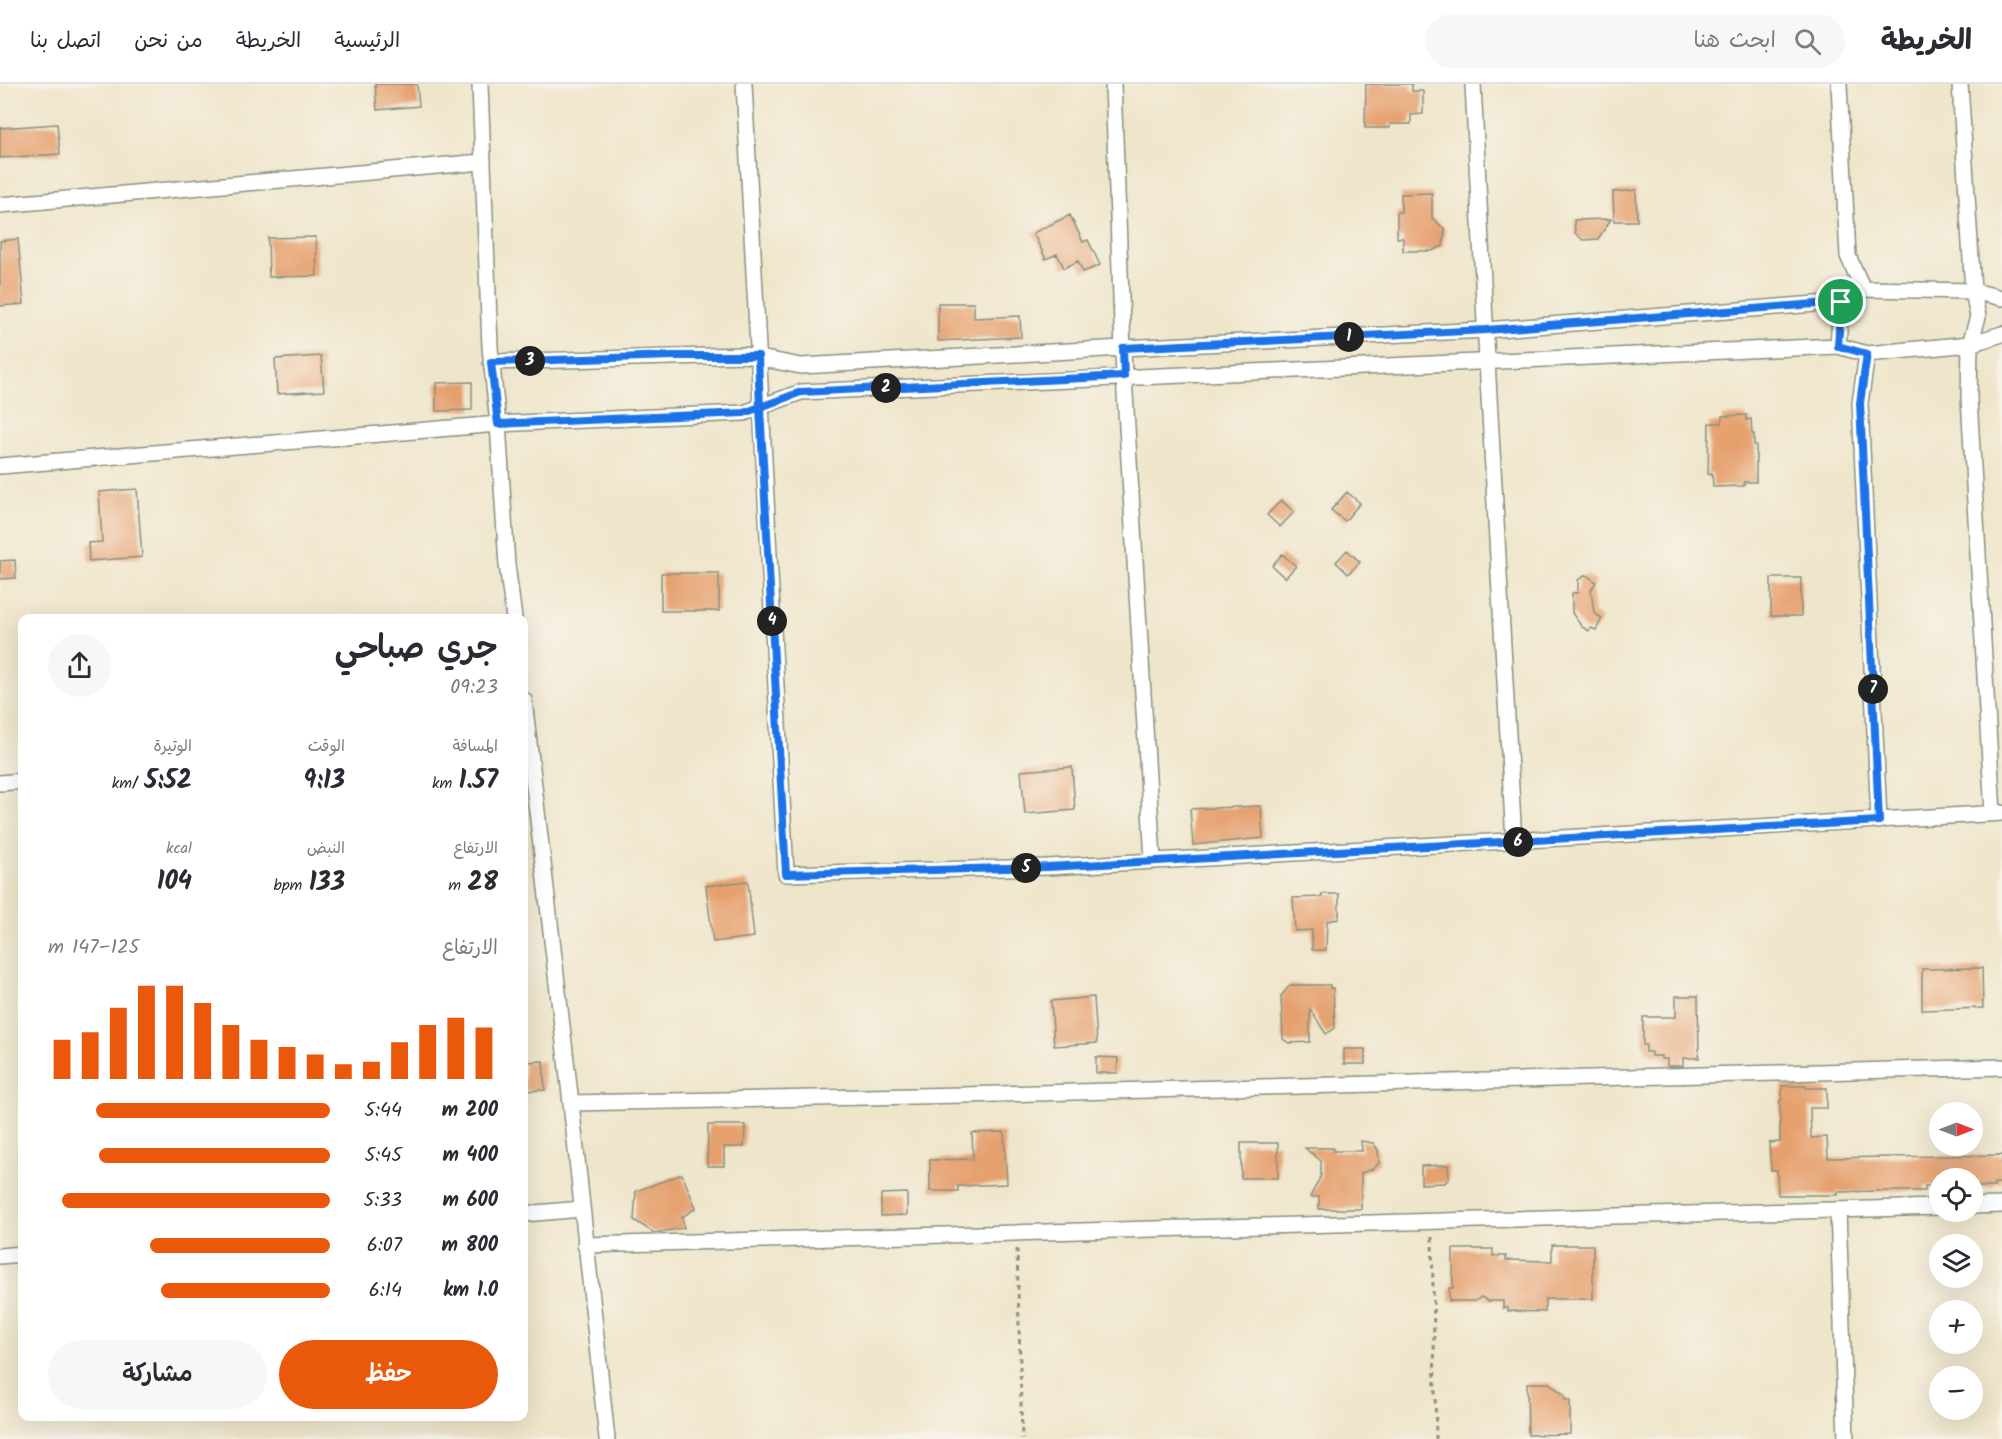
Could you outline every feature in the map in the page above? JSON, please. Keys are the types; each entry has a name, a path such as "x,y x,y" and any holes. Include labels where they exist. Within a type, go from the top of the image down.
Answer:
{"street":[{"path":"480,84 491,362 498,424 507,565 513,614"},
{"path":"744,84 786,874 1048,867 1998,814 1970,398 1970,344 1978,317 1973,291 1960,84"},
{"path":"1113,84 1124,376 1153,861"},
{"path":"1473,84 1514,842"},
{"path":"1839,84 1848,256 1863,289"},
{"path":"0,205 482,162"},
{"path":"491,362 758,356 801,366 1486,330 1841,302 1863,289 1973,291 2002,298"},
{"path":"1838,346 1841,302"},
{"path":"0,466 498,424 744,413 801,392 1838,346 1867,354 1970,344 2002,334"},
{"path":"1867,354 1860,403 1879,821"},
{"path":"528,758 571,1103 607,1439"},
{"path":"0,783 18,781"},
{"path":"571,1103 964,1095 2002,1067"},
{"path":"1983,1206 2002,1205"},
{"path":"585,1245 1929,1207"},
{"path":"528,1214 582,1209"},
{"path":"1838,1210 1846,1439"},
{"path":"0,1256 18,1254"}],"path":[{"path":"1431,1221 1436,1439"},
{"path":"1017,1232 1022,1439"}],"building":[{"path":"375,84 417,84 419,106 377,110"},
{"path":"1366,84 1412,84 1412,91 1423,91 1423,114 1411,115 1411,124 1390,124 1390,128 1365,128"},
{"path":"57,124 60,154 0,158 0,128"},
{"path":"1636,190 1637,221 1614,221 1613,192"},
{"path":"1432,193 1432,218 1445,229 1443,246 1432,251 1403,251 1403,238 1397,238 1397,212 1401,212 1401,194"},
{"path":"1070,215 1083,242 1088,240 1100,265 1083,272 1078,261 1064,268 1057,254 1046,259 1033,233"},
{"path":"1611,219 1598,239 1583,240 1575,233 1574,220"},
{"path":"316,237 317,276 269,277 268,238"},
{"path":"18,239 24,304 0,306 0,241"},
{"path":"938,303 974,303 974,318 1020,316 1021,337 938,341"},
{"path":"321,356 324,391 277,394 275,359"},
{"path":"472,382 472,410 436,411 436,383"},
{"path":"1746,415 1746,420 1751,419 1754,445 1756,445 1756,482 1744,482 1744,486 1713,487 1712,473 1708,474 1709,423 1722,423 1722,416"},
{"path":"137,489 142,557 89,561 88,543 102,542 99,492"},
{"path":"1347,492 1360,503 1345,521 1331,510"},
{"path":"1281,500 1294,512 1280,527 1267,515"},
{"path":"1347,550 1360,562 1348,574 1336,562"},
{"path":"1282,554 1296,566 1285,578 1272,566"},
{"path":"15,560 16,578 0,579 0,561"},
{"path":"661,573 719,573 719,611 661,611"},
{"path":"1586,575 1596,582 1591,590 1594,613 1602,618 1596,630 1591,628 1589,631 1582,627 1572,613 1572,593 1578,593 1578,580"},
{"path":"1771,578 1801,578 1801,616 1771,616"},
{"path":"1072,767 1075,810 1025,814 1021,771"},
{"path":"1261,806 1263,838 1193,845 1190,809"},
{"path":"748,881 754,937 713,942 706,886"},
{"path":"1322,894 1339,894 1339,919 1327,921 1326,950 1312,950 1312,930 1295,931 1293,898 1322,897"},
{"path":"1982,968 1983,1008 1922,1010 1922,969"},
{"path":"1290,985 1330,985 1330,988 1333,988 1335,1028 1326,1034 1310,1009 1310,1042 1289,1043 1283,1039 1281,996"},
{"path":"1676,996 1698,996 1699,1058 1683,1058 1683,1066 1667,1066 1667,1059 1661,1059 1661,1056 1651,1056 1651,1052 1646,1052 1646,1045 1643,1045 1643,1017 1676,1017"},
{"path":"1094,997 1097,1043 1054,1046 1051,1001"},
{"path":"1344,1049 1365,1049 1365,1064 1344,1064"},
{"path":"1096,1057 1118,1058 1117,1073 1096,1073"},
{"path":"543,1061 545,1090 528,1091 528,1062"},
{"path":"1782,1086 1827,1088 1827,1108 1810,1108 1811,1138 1827,1137 1828,1158 2002,1155 2002,1183 1994,1183 1994,1187 1983,1187 1983,1168 1929,1168 1929,1186 1925,1186 1925,1191 1778,1195 1777,1170 1771,1170 1769,1143 1780,1142 1780,1100 1782,1099"},
{"path":"708,1125 745,1125 744,1147 724,1147 724,1166 707,1166"},
{"path":"1004,1132 1007,1184 958,1186 958,1191 930,1191 930,1160 973,1159 972,1133"},
{"path":"1361,1141 1373,1143 1378,1150 1379,1163 1373,1169 1361,1173 1361,1209 1319,1209 1319,1197 1310,1197 1321,1176 1321,1161 1305,1148 1362,1151"},
{"path":"1241,1143 1278,1143 1278,1178 1241,1178"},
{"path":"1448,1165 1449,1178 1445,1183 1421,1184 1421,1166"},
{"path":"682,1174 696,1208 682,1217 684,1228 654,1233 634,1220 636,1191"},
{"path":"907,1193 907,1215 881,1216 881,1194"},
{"path":"1552,1245 1593,1245 1593,1299 1545,1299 1545,1312 1508,1311 1508,1308 1503,1308 1503,1301 1488,1301 1481,1297 1475,1301 1449,1301 1449,1288 1453,1288 1453,1249 1493,1249 1493,1256 1506,1256 1506,1260 1552,1261"},
{"path":"1527,1383 1549,1383 1564,1395 1565,1400 1570,1400 1570,1434 1528,1435"}],"route":[{"path":"1841,302 1486,330 1123,348 1124,376 801,392 760,408 744,413 498,424 491,362 673,356 758,356 760,408 786,874 1048,867 1879,821 1860,403 1867,354 1838,346 1841,302"}]}
